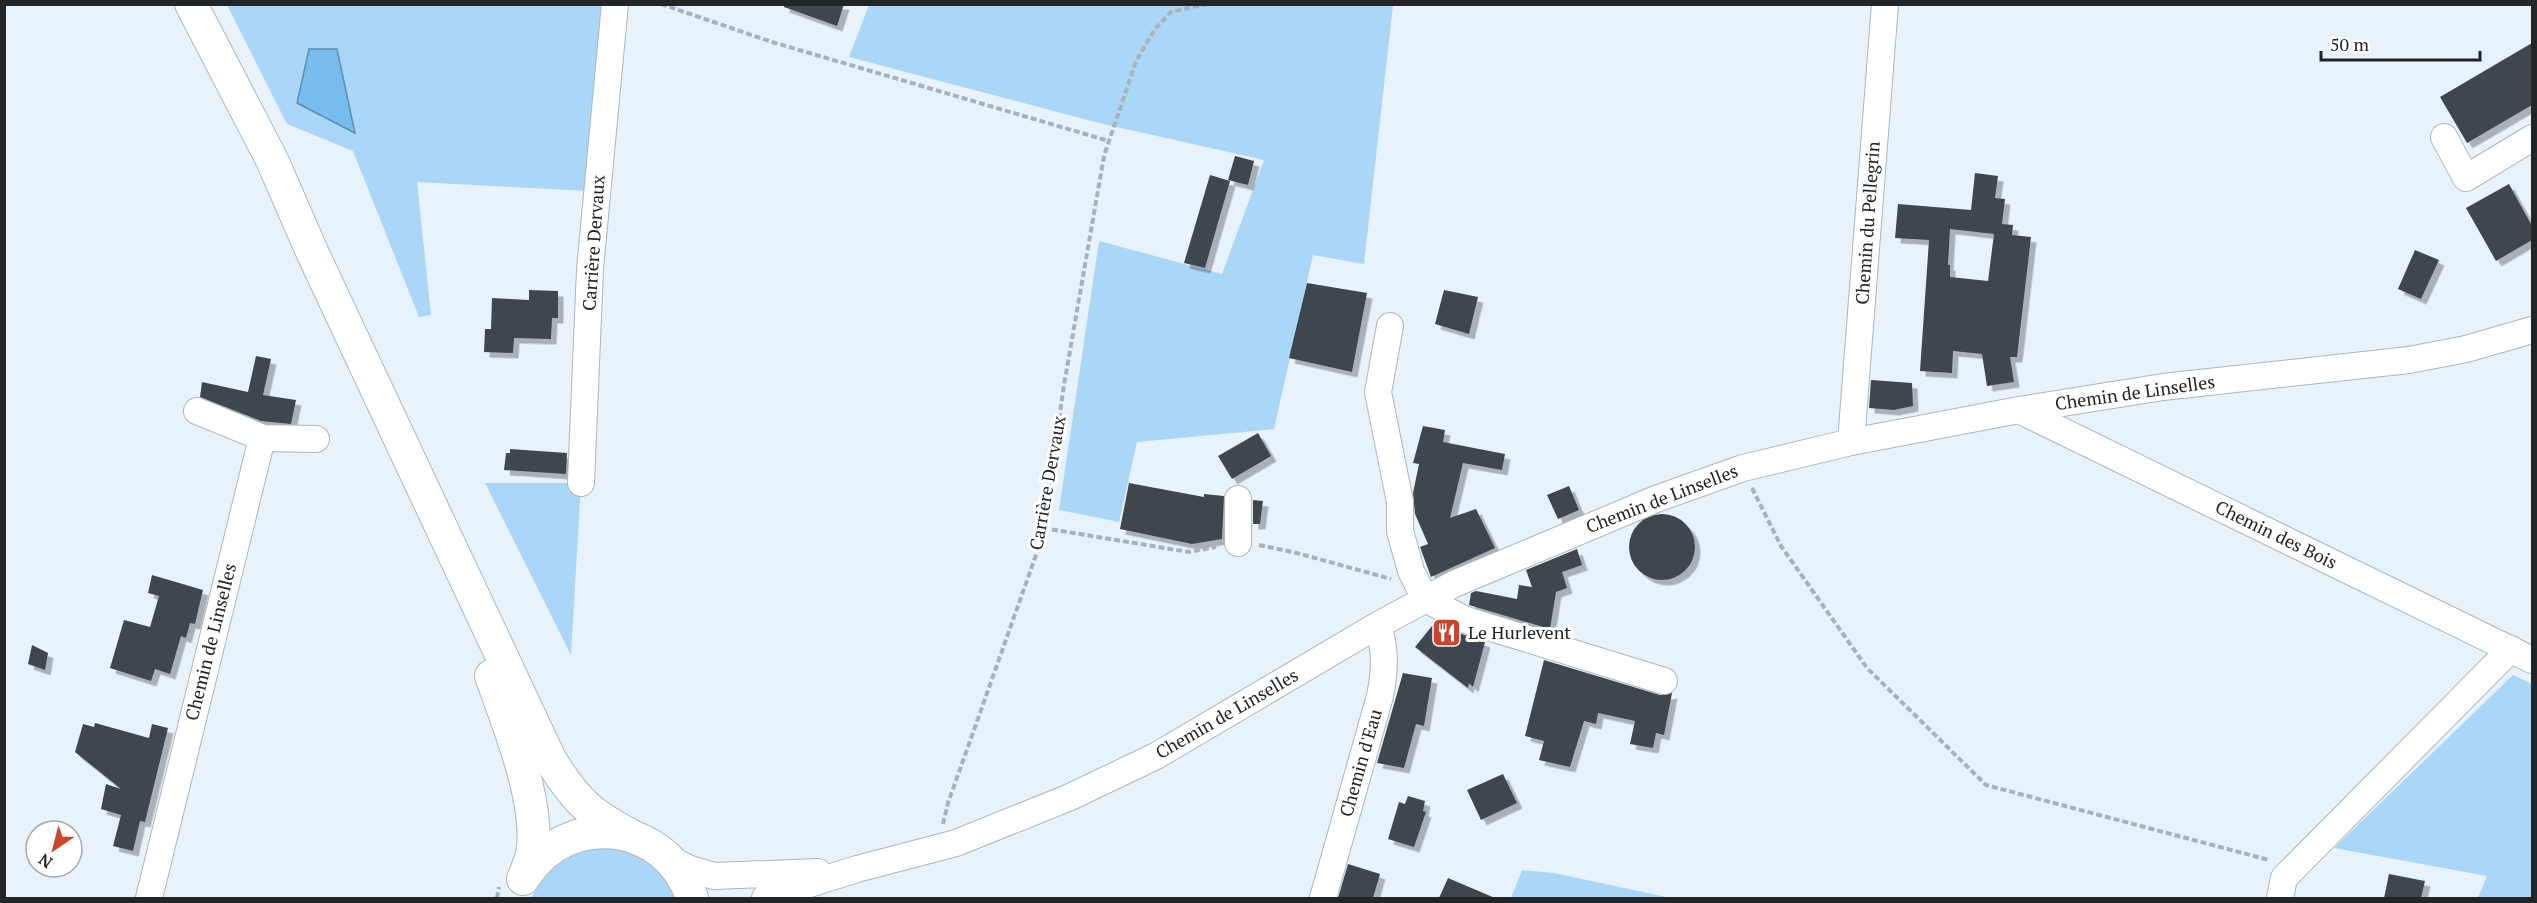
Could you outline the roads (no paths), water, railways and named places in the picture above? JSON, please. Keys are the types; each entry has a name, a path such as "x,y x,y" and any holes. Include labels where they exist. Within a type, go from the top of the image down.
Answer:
{"main road":[{"path":"191,4 272,160 439,525 486,619 550,759 561,778 586,808 599,818 669,858 682,876 692,898"},
{"path":"439,525 511,734 527,792 533,836 532,851 519,889"},
{"path":"519,889 544,853 574,837 607,832 640,840"}],"street":[{"name":"Carrière Dervaux","path":"581,483 590,269 615,4"},
{"name":"Chemin du Pellegrin","path":"1851,442 1885,4"},
{"path":"2444,137 2466,177 2530,144"},
{"path":"1390,326 1378,392 1400,502 1400,531 1411,571 1425,599 1466,620 1664,681"},
{"name":"Chemin de Linselles","path":"857,869 938,849 1068,798 1133,768 1425,599 1617,515 1743,468 1851,442 2019,410 2181,385 2409,360 2490,343 2532,330"},
{"name":"Chemin des Bois","path":"2019,410 2522,655"},
{"path":"197,411 263,438 316,439"},
{"name":"Chemin de Linselles","path":"149,898 233,550 263,438"},
{"path":"1238,499 1238,543"},
{"name":"Chemin d'Eau","path":"1323,898 1380,696 1385,669 1378,625"},
{"path":"2280,898 2284,878 2522,655"},
{"path":"669,858 690,869 714,876 857,869"},
{"path":"765,898 857,869"}],"place":[{"name":"Le Hurlevent","path":"1447,633"}]}
